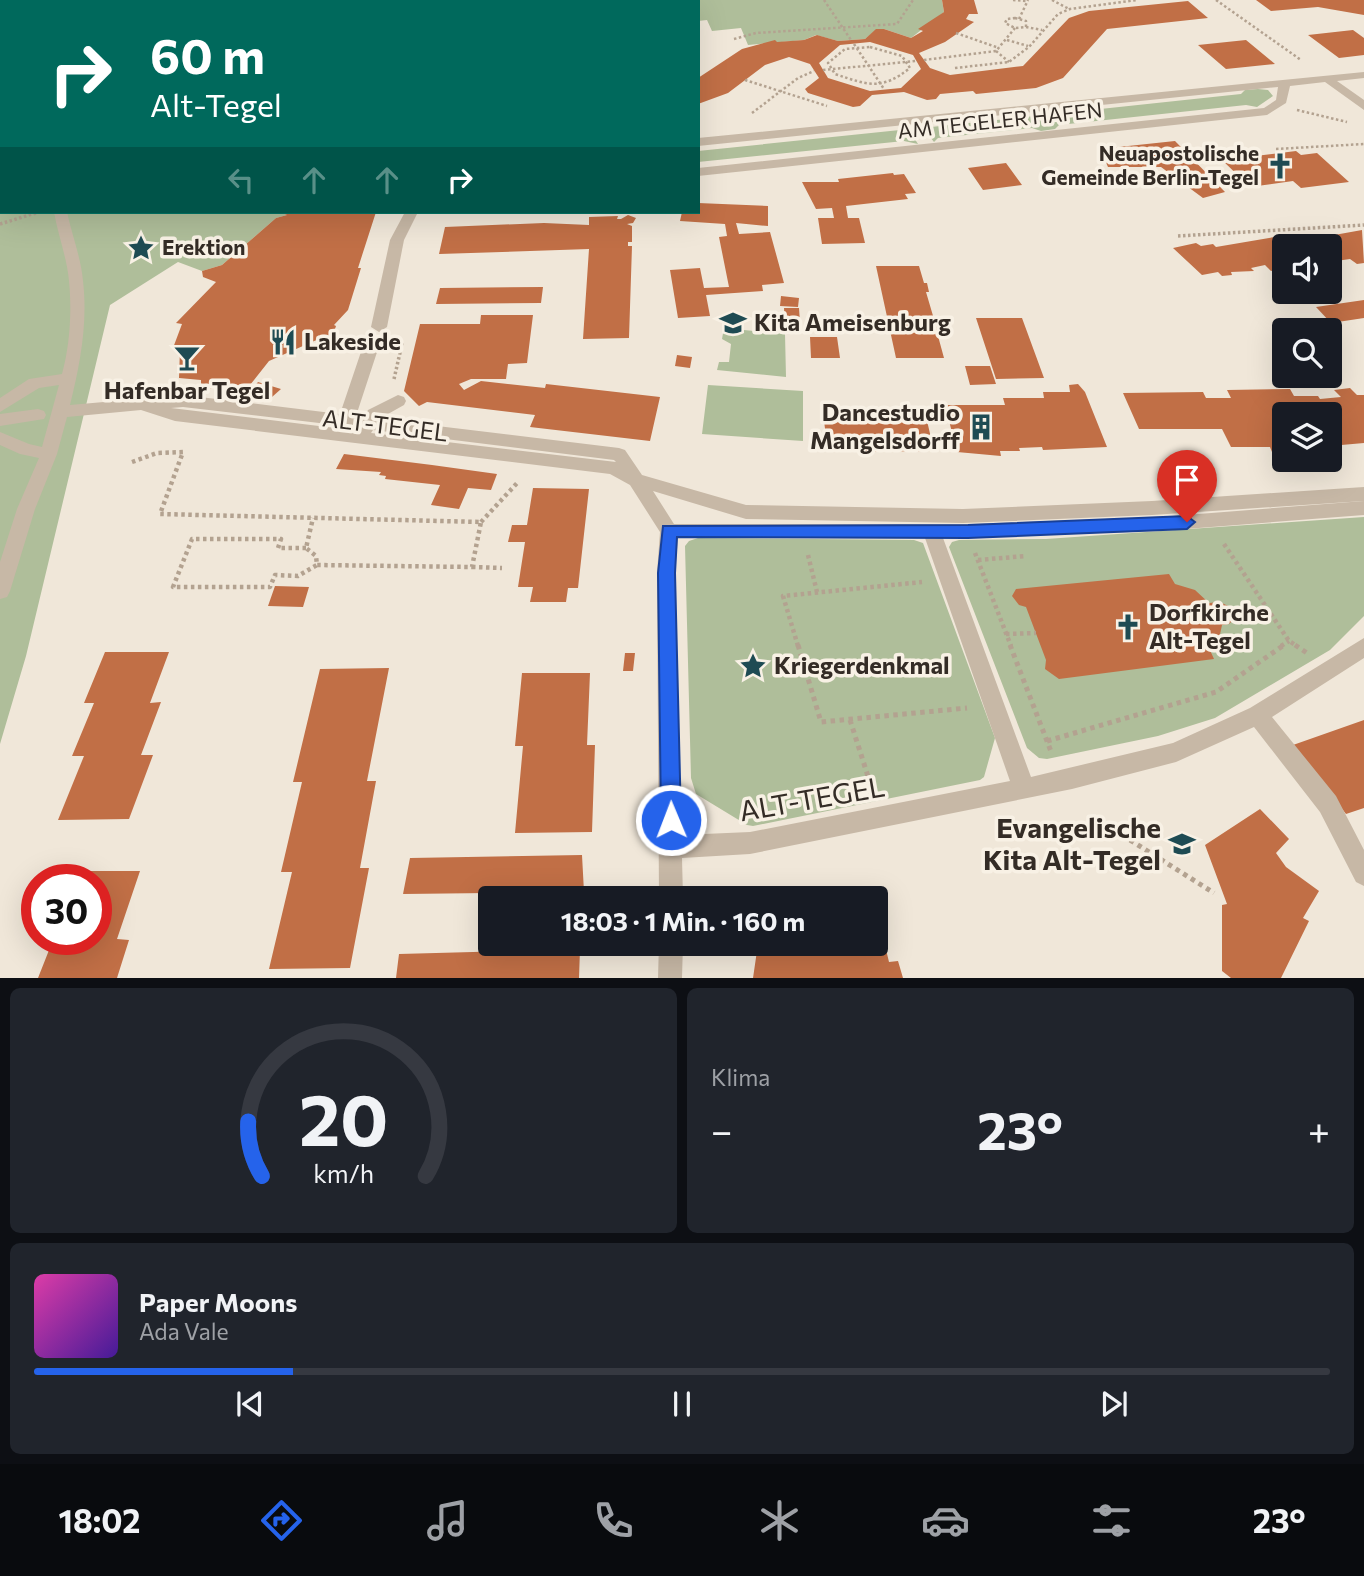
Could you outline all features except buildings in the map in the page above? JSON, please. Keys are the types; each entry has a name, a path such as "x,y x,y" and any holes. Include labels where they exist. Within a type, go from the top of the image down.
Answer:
{"street":[{"name":"AM TEGELER HAFEN","path":"700,142 1364,75"},
{"path":"1326,78 1364,106"},
{"name":"AM TEGELER HAFEN","path":"700,172 1267,111 1282,101 1285,81"},
{"path":"0,591 26,509 49,454 69,378 77,319 76,280 60,214"},
{"path":"344,428 376,334 397,240 410,214"},
{"path":"0,406 35,383 69,378"},
{"path":"364,430 374,414 398,401"},
{"path":"60,412 146,406 175,415 364,430 613,468 636,480 746,512 950,516 1152,509 1364,494"},
{"path":"0,421 38,415"},
{"path":"0,438 26,450 49,454"},
{"path":"636,480 669,531 667,573 671,886"},
{"path":"669,531 932,531 1160,524 1364,508"},
{"path":"932,531 1015,768 1025,787"},
{"name":"ALT-TEGEL","path":"671,847 750,843 1072,779 1175,752 1257,715 1364,647"},
{"path":"1257,715 1328,804 1364,874"},
{"path":"670,978 671,956"}],"path":[{"path":"824,0 884,89"},
{"path":"734,39 756,33 897,23 913,0"},
{"path":"1013,0 1027,0 1019,19"},
{"path":"1052,0 1070,9"},
{"path":"955,68 1009,62 1028,47 1058,15 1070,9 1138,0"},
{"path":"1216,0 1326,78"},
{"path":"1026,27 1026,21 1005,20 1006,25 1015,28 1042,30"},
{"path":"924,60 969,56 998,49 1015,28"},
{"path":"956,33 998,49 1009,62"},
{"path":"1007,40 1028,47"},
{"path":"870,47 902,56 909,68 892,83 881,84 868,85 835,74 828,63 845,49 857,48 870,47"},
{"path":"969,56 977,66"},
{"path":"823,70 916,61"},
{"path":"747,116 783,93 804,73 814,71"},
{"path":"745,80 829,106"},
{"path":"1293,109 1359,125"},
{"path":"1276,149 1364,144"},
{"path":"0,225 35,214"},
{"path":"1178,236 1364,225"},
{"path":"132,462 164,450 183,452 160,514 481,522"},
{"path":"472,567 481,522 519,481"},
{"path":"306,548 313,518"},
{"path":"802,530 817,592"},
{"path":"192,539 281,539 278,548 306,548 316,556 317,565 310,573 293,578 275,575 270,587 173,587 192,539"},
{"path":"1222,540 1289,641 1331,669"},
{"path":"978,560 1046,741 1216,692 1289,641"},
{"path":"317,565 502,568"},
{"path":"947,580 783,596 821,722 995,705"},
{"path":"1006,634 1036,633"},
{"path":"850,720 881,818"},
{"path":"1092,816 1214,893"}],"green space":[{"path":"700,0 942,0 944,12 911,38 877,29 865,39 838,41 816,35 804,40 748,45 741,28 712,31 707,20 700,21"},
{"path":"1245,90 1268,90 1273,96 1257,107 1246,105 1059,125 1055,129 1041,131 1032,128 938,138 934,142 920,124 931,127 1241,94"},
{"path":"906,126 917,132 911,133 918,144 904,141 700,162 700,151 900,130"},
{"path":"0,214 287,215 276,218 222,265 202,271 178,262 110,305 26,656 0,744"},
{"path":"724,328 785,334 786,377 717,370 719,362 729,362 731,344 722,339"},
{"path":"708,385 803,391 803,441 702,434"},
{"path":"1364,517 1364,616 1330,650 1215,718 1158,736 1047,759 1039,758 1027,748 949,547 952,542 959,540 1046,539"},
{"path":"698,538 914,540 923,543 995,738 984,777 980,780 753,826 696,794 691,778 685,546 689,541"}],"place":[{"name":"Neuapostolische Gemeinde Berlin-Tegel","path":"1280,166"},
{"name":"Erektion","path":"141,248"},
{"name":"Kita Ameisenburg","path":"733,323"},
{"name":"Lakeside","path":"283,342"},
{"name":"Hafenbar Tegel","path":"187,358"},
{"name":"Dancestudio Mangelsdorff","path":"981,427"},
{"name":"Dorfkirche Alt-Tegel","path":"1128,627"},
{"name":"Kriegerdenkmal","path":"753,666"},
{"name":"Evangelische Kita Alt-Tegel","path":"1182,844"}],"route":[{"path":"671,820 667,573 669,531 968,531 1187,522"}]}
